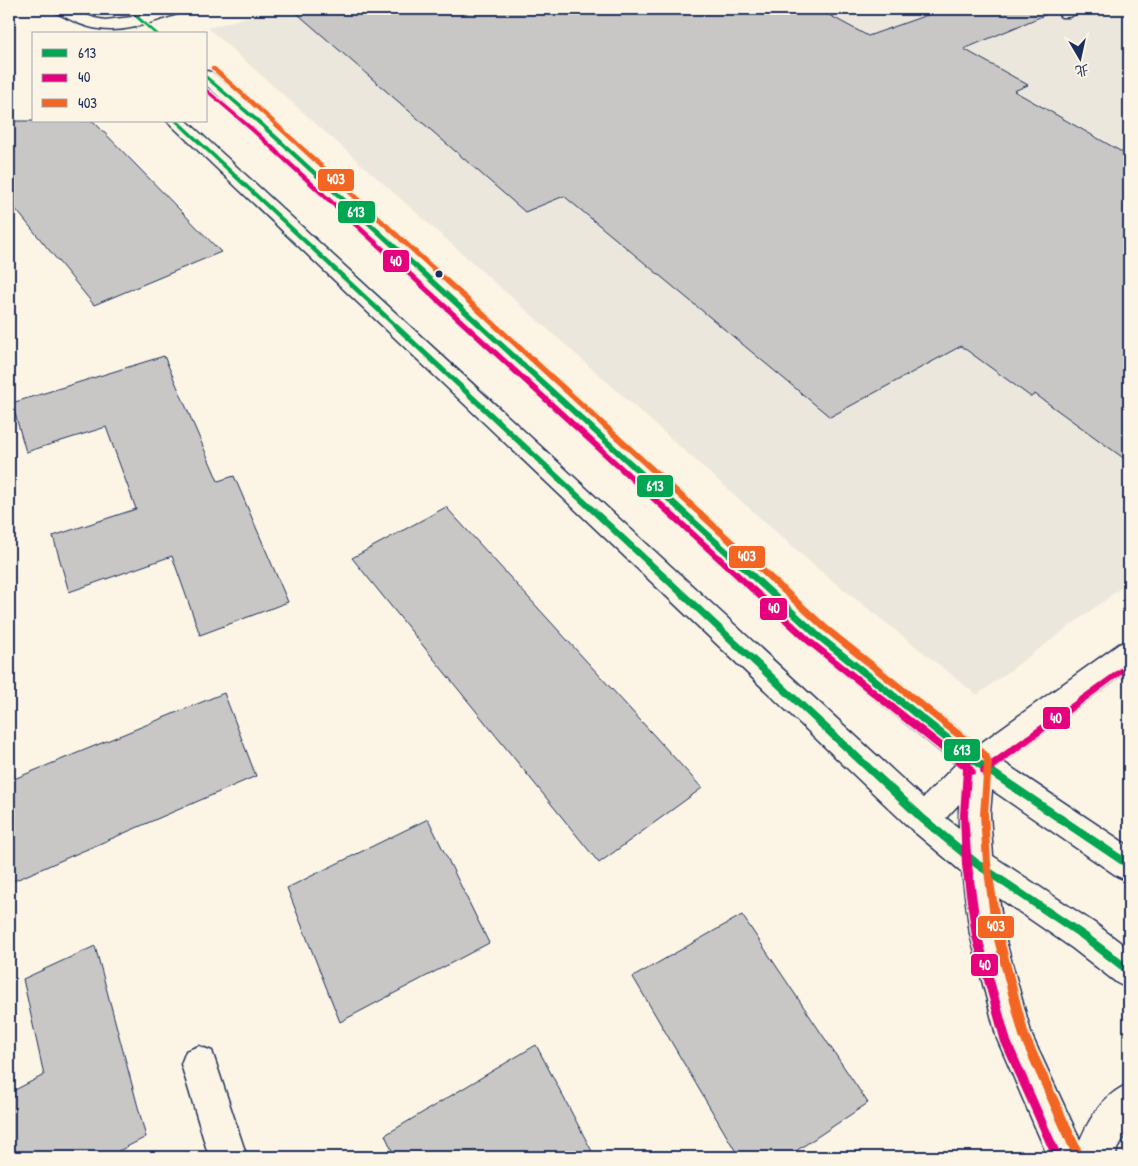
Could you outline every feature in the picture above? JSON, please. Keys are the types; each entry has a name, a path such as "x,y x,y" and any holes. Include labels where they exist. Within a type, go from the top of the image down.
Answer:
{"main road":[{"path":"59,9 92,23 105,25 141,20 177,9"},
{"path":"59,9 82,32"},
{"path":"128,9 155,32"},
{"path":"208,78 261,124 817,635 978,763 1129,865"},
{"path":"177,122 923,819 977,864 1084,936 1129,971"},
{"path":"923,819 978,763 1129,653"},
{"path":"978,763 974,814 977,864 987,934 1014,1040 1068,1157"},
{"path":"199,1064 228,1157"},
{"path":"1097,1157 1098,1143 1122,1108 1129,1103"}],"lane":[{"path":"1065,15 1080,9"}],"shaded area":[{"path":"275,9 1129,9 1129,582 977,695 818,569 208,28"}],"building":[{"path":"292,9 818,9 868,36 944,9 1059,9 964,49 1028,85 1014,91 1129,156 1129,462 1035,394 1031,397 961,346 830,417 564,196 525,212"},
{"path":"9,121 94,122 221,252 94,305 9,201"},
{"path":"164,356 218,481 234,476 288,602 200,635 172,556 69,592 53,536 136,509 106,427 26,452 12,403"},
{"path":"446,507 702,788 599,863 352,558"},
{"path":"224,693 256,776 9,883 9,781"},
{"path":"428,819 489,943 340,1022 287,888"},
{"path":"742,915 868,1103 787,1157 739,1157 633,977"},
{"path":"95,946 146,1137 107,1157 9,1157 9,1093 44,1075 23,979"},
{"path":"536,1045 595,1157 395,1157 385,1135"}],"transit line":[{"name":"613","path":"128,9 155,32"},
{"name":"403","path":"213,68 824,627 986,757 988,763 984,814 987,863 997,932 1024,1036 1077,1153"},
{"name":"613","path":"208,78 261,124 817,635 978,763 1129,865"},
{"name":"40","path":"208,91 810,642 972,771"},
{"name":"613","path":"177,122 923,819 977,864 1084,936 1129,971"},
{"name":"40","path":"984,771 1129,665"},
{"name":"40","path":"968,762 964,815 967,865 977,937 1006,1042 1057,1157"}]}
